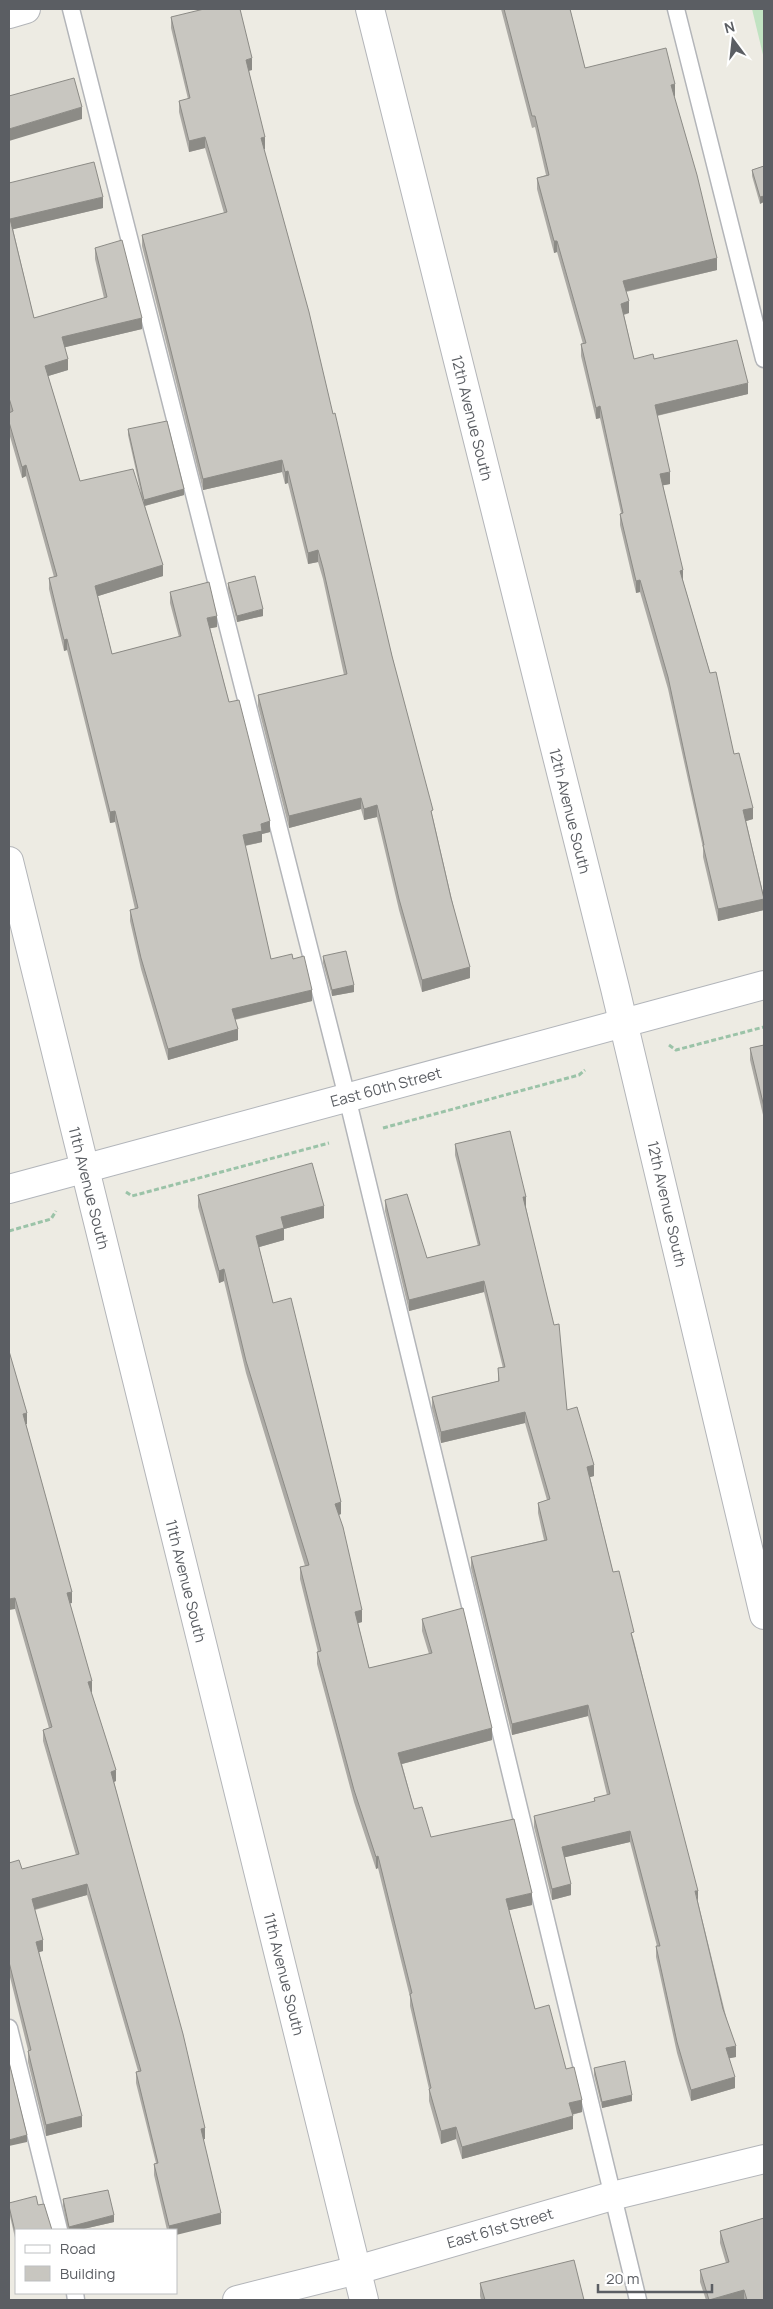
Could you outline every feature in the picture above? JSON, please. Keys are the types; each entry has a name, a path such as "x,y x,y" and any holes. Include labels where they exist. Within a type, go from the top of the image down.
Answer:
{"street":[{"path":"9,14 26,9"},
{"name":"12th Avenue South","path":"370,9 624,1023 764,1615"},
{"name":"11th Avenue South","path":"9,861 364,2300"},
{"name":"East 60th Street","path":"9,1189 764,985"},
{"name":"East 61st Street","path":"237,2300 357,2270 612,2196 764,2159"}],"lane":[{"path":"71,9 347,1097 638,2300"},
{"path":"676,9 764,359"},
{"path":"9,2028 59,2229"}],"path":[{"path":"664,1042 676,1050 764,1027"},
{"path":"9,1231 51,1219 56,1210"}],"green space":[{"path":"752,9 764,9 764,59"}],"building":[{"path":"204,9 240,9 252,58 246,60 265,137 261,138 309,312 333,414 335,413 392,656 433,810 431,811 451,898 470,967 422,980 399,899 377,805 364,809 361,798 289,816 258,695 347,674 323,568 318,550 308,553 288,471 285,472 282,460 203,479 142,235 227,212 205,137 189,141 179,101 190,98 171,17"},
{"path":"504,9 570,9 585,68 666,48 675,84 671,85 697,175 717,258 623,281 629,301 621,304 634,359 653,354 654,359 737,340 748,383 655,405 670,472 660,474 683,570 680,571 710,673 716,672 734,754 739,753 753,808 743,810 764,899 718,909 668,677 640,580 636,581 620,514 623,513 600,406 596,408 581,344 586,343 557,241 554,241 537,178 549,175 535,116 532,116"},
{"path":"74,78 82,107 9,129 9,96"},
{"path":"94,162 103,197 10,219 34,318 107,297 95,248 122,240 142,318 62,337 68,359 45,366 80,481 133,469 163,565 95,586 112,654 181,636 170,592 209,582 217,616 207,618 229,702 239,700 270,821 261,824 262,831 243,835 271,959 292,954 293,959 304,956 312,990 232,1009 238,1029 168,1049 141,958 130,910 138,908 115,811 110,812 67,639 64,640 49,578 57,576 26,465 22,467 9,422 9,413 13,411 9,398 9,183"},
{"path":"764,166 764,196 760,197 752,170"},
{"path":"167,421 184,489 144,500 128,429"},
{"path":"255,576 263,609 237,616 228,583"},
{"path":"346,951 354,985 332,990 323,956"},
{"path":"764,1045 764,1107 750,1048"},
{"path":"510,1131 526,1197 523,1197 554,1325 559,1324 567,1410 577,1407 594,1465 587,1467 613,1572 619,1571 634,1632 631,1633 698,1891 695,1891 723,2009 736,2046 726,2048 735,2077 691,2090 677,2042 656,1946 660,1946 630,1831 562,1847 571,1884 552,1889 534,1816 595,1801 594,1798 610,1794 588,1705 512,1724 471,1557 547,1540 538,1503 550,1499 525,1412 441,1432 432,1397 499,1381 498,1368 505,1367 484,1281 409,1300 385,1200 407,1194 427,1258 480,1245 455,1144"},
{"path":"312,1163 324,1206 281,1217 284,1228 256,1236 273,1303 291,1298 341,1502 335,1504 343,1527 362,1610 355,1612 369,1668 432,1653 422,1619 463,1608 492,1728 398,1753 414,1809 422,1807 431,1837 514,1819 532,1893 506,1899 535,2009 549,2005 566,2069 574,2067 582,2100 569,2103 573,2116 462,2147 456,2127 441,2131 429,2089 431,2088 410,1994 412,1993 378,1856 376,1857 354,1790 317,1652 321,1651 300,1567 309,1565 246,1361 224,1269 219,1271 198,1195"},
{"path":"9,1351 27,1413 23,1414 72,1592 67,1593 92,1681 88,1682 116,1770 111,1772 183,2034 205,2128 201,2129 221,2213 169,2226 154,2164 158,2163 136,2072 141,2071 87,1884 32,1899 43,1940 36,1942 82,2116 46,2125 28,2051 31,2050 9,1962 9,1863 19,1860 22,1869 79,1854 43,1730 52,1727 15,1598 9,1599"},
{"path":"625,2061 632,2095 602,2102 594,2068"},
{"path":"9,2062 27,2135 9,2140"},
{"path":"108,2190 114,2215 69,2227 63,2199"},
{"path":"36,2196 38,2205 44,2204 52,2229 15,2229 15,2232 9,2203"},
{"path":"764,2218 764,2300 747,2300 744,2290 709,2300 700,2270 729,2262 720,2231"},
{"path":"574,2260 584,2300 485,2300 480,2283"}]}
